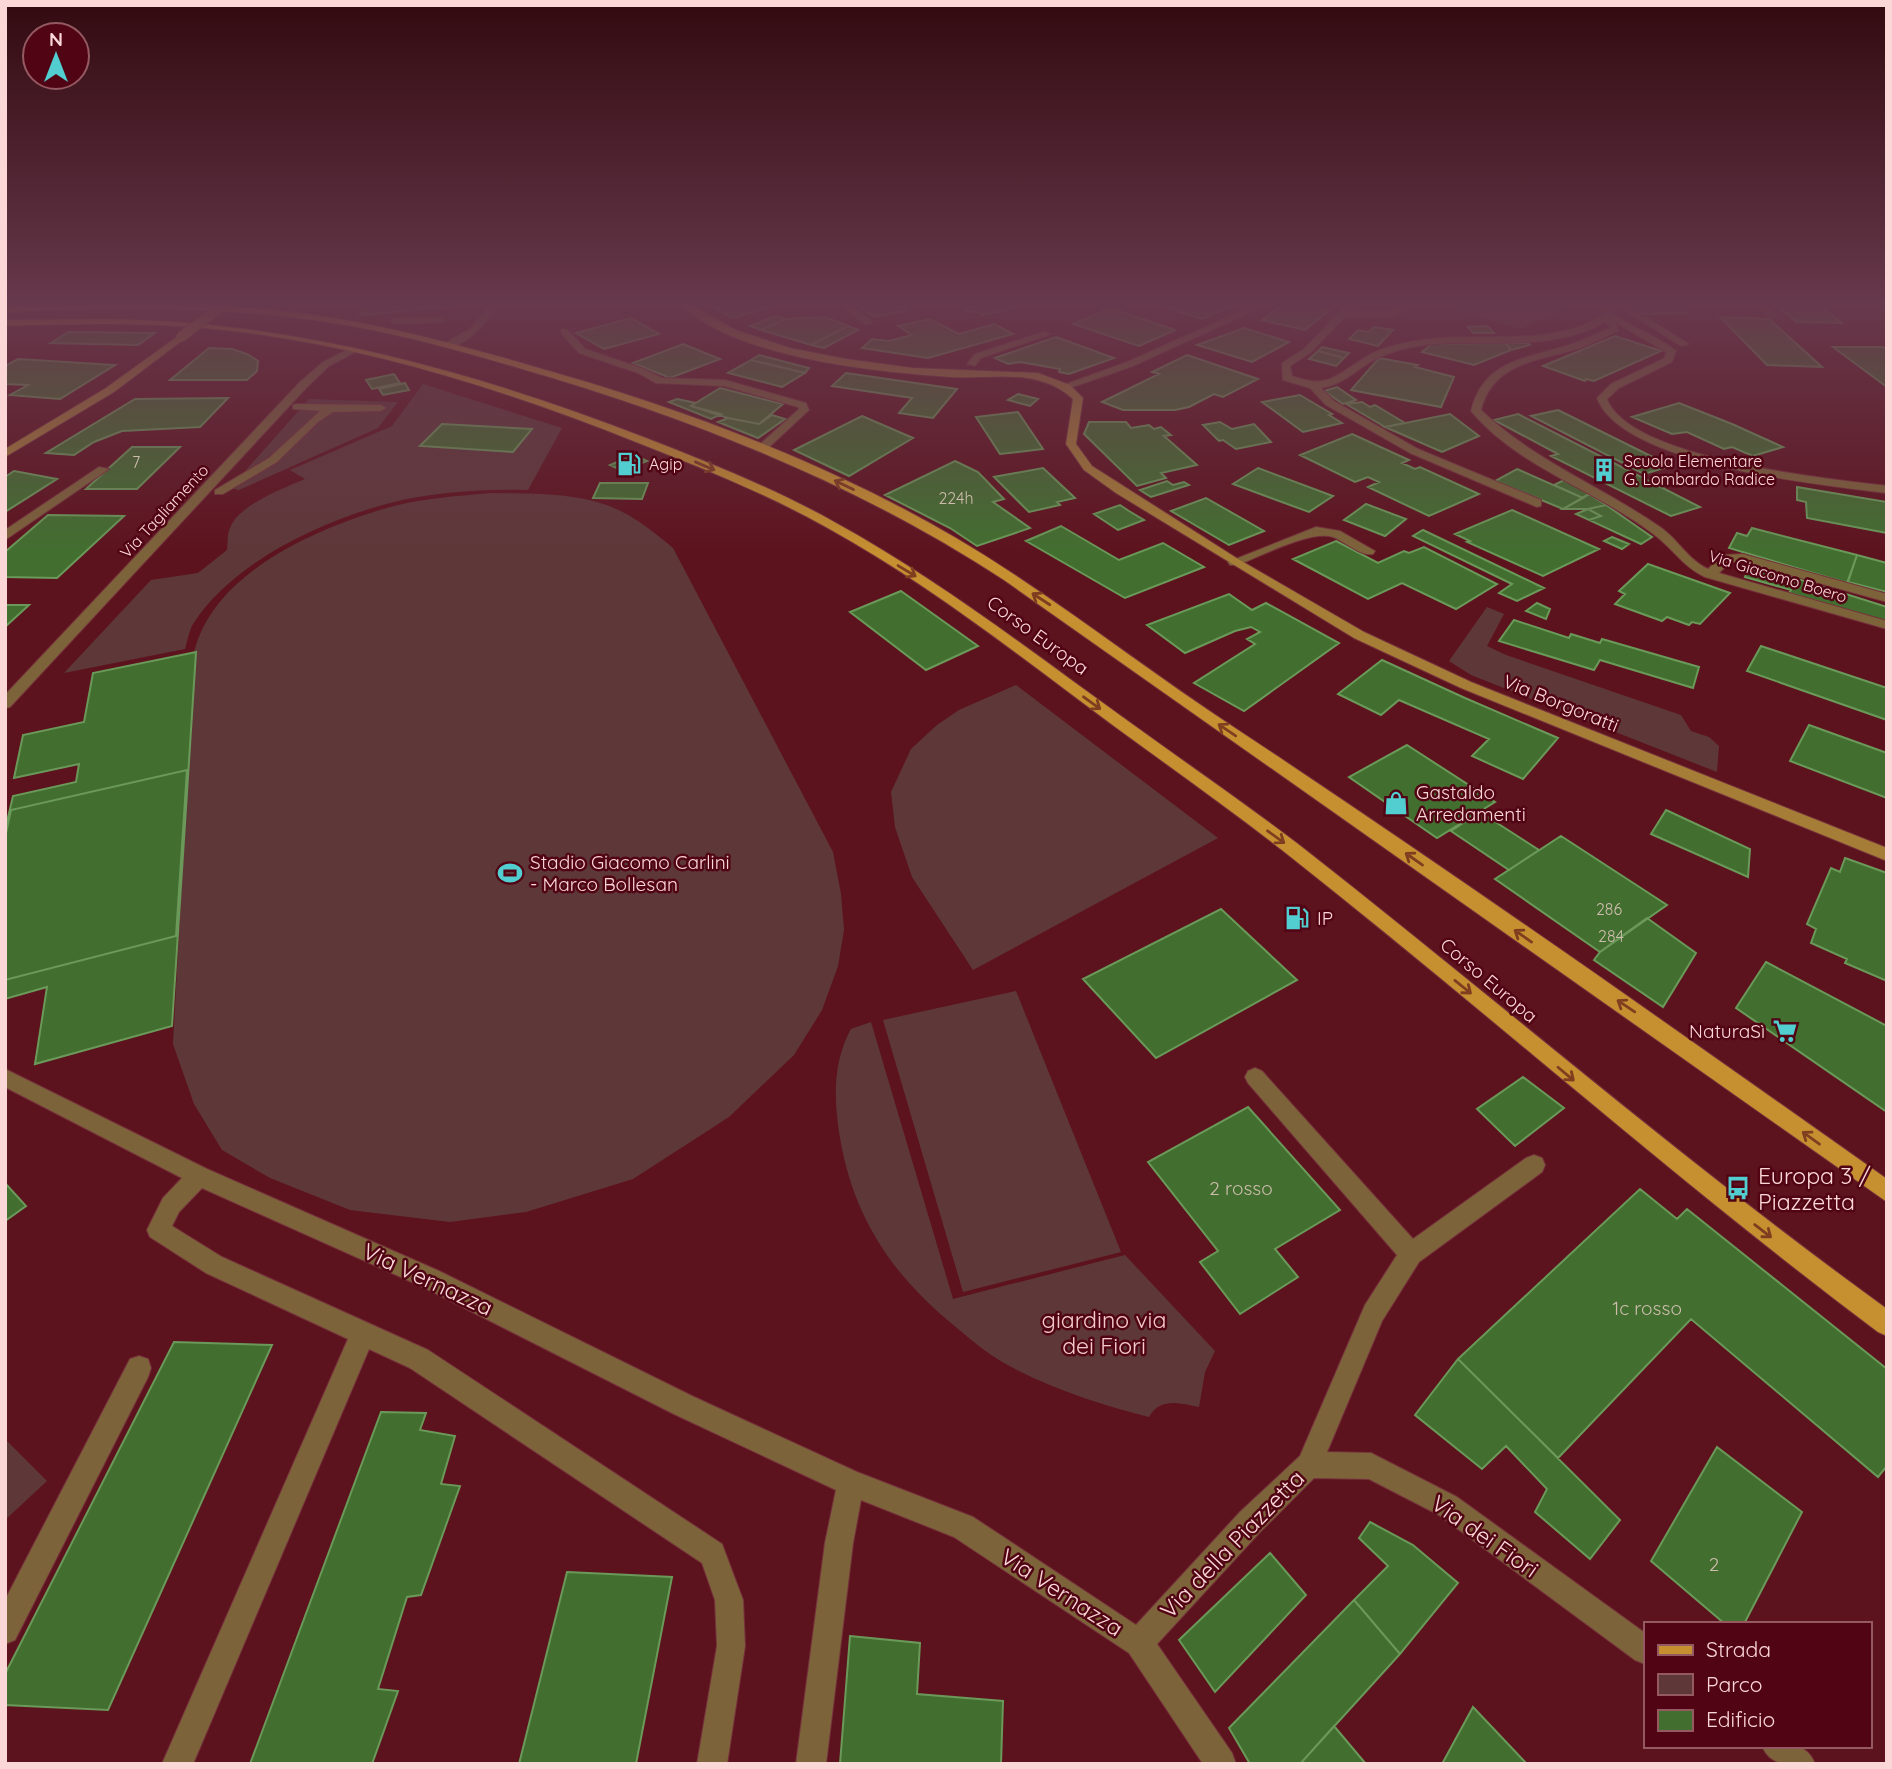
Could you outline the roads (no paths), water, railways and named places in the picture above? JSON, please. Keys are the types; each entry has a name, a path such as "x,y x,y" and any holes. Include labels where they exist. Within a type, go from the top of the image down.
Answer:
{"main road":[{"name":"Corso Europa","path":"494,389 590,419 694,461 830,524 922,580 1290,847 1594,1098 1887,1324"},
{"name":"Corso Europa","path":"595,389 762,448 923,524 1063,614 1151,678 1665,1033 1887,1192"}],"street":[{"path":"5,454 112,389"},
{"name":"Via Tagliamento","path":"5,704 300,389"},
{"path":"744,389 802,405 804,410 762,448"},
{"name":"Via Borgoratti","path":"1069,389 1079,398 1071,444 1088,468 1234,562 1359,635 1466,685 1887,855"},
{"path":"1316,389 1330,403 1414,451 1537,503"},
{"name":"Via Giacomo Boero","path":"1484,389 1477,398 1476,411 1504,438 1658,531 1694,567 1887,625"},
{"path":"1612,389 1602,398 1608,412 1629,428 1654,441 1707,459 1793,477 1887,490"},
{"path":"297,407 381,408"},
{"path":"219,492 273,460 314,420 331,409"},
{"path":"5,536 103,469"},
{"path":"1234,562 1316,531 1336,534 1369,551"},
{"path":"1710,574 1727,558 1743,558 1887,598"},
{"name":"Via Vernazza","path":"5,1077 199,1176 431,1279 683,1405 851,1483 962,1527 1139,1643 1222,1764"},
{"path":"1255,1077 1411,1254"},
{"name":"Via della Piazzetta","path":"1139,1643 1251,1522 1309,1465 1373,1313 1411,1254 1462,1214 1534,1166"},
{"path":"199,1176 171,1205 158,1230 214,1265 419,1359 712,1554 729,1600 731,1646 712,1764"},
{"path":"177,1764 362,1334"},
{"path":"5,1630 139,1368"},
{"name":"Via dei Fiori","path":"1309,1465 1371,1466 1448,1506 1644,1649"},
{"path":"811,1764 839,1543 851,1483"},
{"path":"1780,1748 1800,1764"}],"place":[{"name":"Agip","path":"629,464"},
{"name":"Scuola Elementare G. Lombardo Radice","path":"1604,470"},
{"name":"Gastaldo Arredamenti","path":"1396,803"},
{"name":"Stadio Giacomo Carlini - Marco Bollesan","path":"510,873"},
{"name":"IP","path":"1297,918"},
{"name":"NaturaSì","path":"1785,1031"},
{"name":"Europa 3 / Piazzetta","path":"1738,1188"}],"park label":[{"name":"giardino via dei Fiori","path":"1104,1332"}]}
